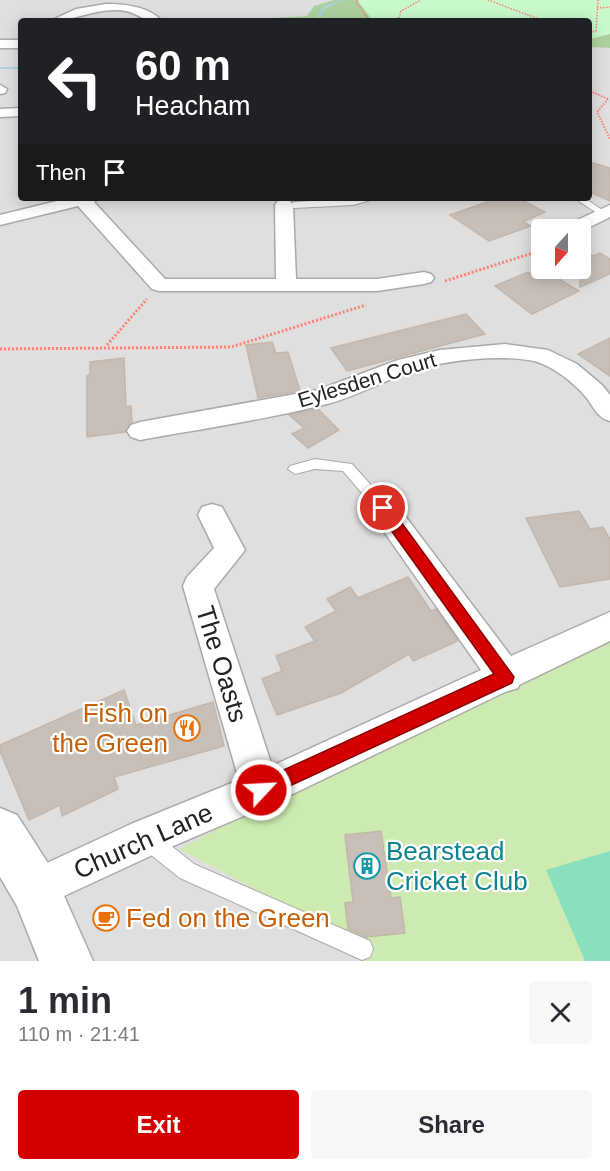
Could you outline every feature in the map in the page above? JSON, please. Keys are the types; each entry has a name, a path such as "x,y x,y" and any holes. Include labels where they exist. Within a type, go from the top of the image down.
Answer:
{"street":[{"path":"64,18 81,12 120,6 130,7 152,18"},
{"path":"0,44 18,44"},
{"path":"0,113 18,112"},
{"path":"0,220 79,201"},
{"path":"89,201 159,285 377,285 432,280"},
{"path":"284,205 286,285"},
{"path":"591,220 606,212"},
{"name":"Eylesden Court","path":"140,431 323,397 406,365 440,357 506,351 525,351 540,355 569,369 594,391 610,413"},
{"path":"383,508 506,677"},
{"name":"The Oasts","path":"212,515 230,550 198,586 261,790"},
{"name":"Church Lane","path":"35,889 145,838 261,790 506,677 610,626"},
{"path":"0,832 35,889 66,961"}],"lane":[{"path":"284,205 358,201"},
{"path":"584,201 606,212"},
{"path":"295,468 315,464 346,466 383,508"},
{"path":"145,838 188,872 362,949"}],"path":[{"path":"358,0 356,2 359,8 367,18"},
{"path":"399,18 401,11 421,0"},
{"path":"488,0 536,18"},
{"path":"592,32 596,31 598,0"},
{"path":"597,8 610,7"},
{"path":"592,92 609,99 597,112 610,139"},
{"path":"432,280 531,253"},
{"path":"106,346 159,285"},
{"path":"0,349 25,346 231,347 374,303"}],"shaded area":[{"path":"0,0 357,0 371,18 18,18 18,201 592,201 592,38 610,34 610,961 0,961"}],"green space":[{"path":"334,0 610,0 610,48 592,47 592,18 273,18 307,16 314,6"},
{"path":"357,0 610,0 610,34 592,38 592,18 371,18"},
{"path":"610,634 610,961 361,961 362,949 349,939 179,849 377,747"},
{"path":"610,851 610,961 585,961 546,870"}],"building":[{"path":"592,163 610,168 610,201 592,193"},
{"path":"490,201 524,201 545,212 523,222 531,226 489,241 450,215"},
{"path":"600,253 610,259 610,274 580,287 580,279 591,279 591,255"},
{"path":"528,272 531,274 531,279 559,279 579,291 532,314 495,286"},
{"path":"466,314 485,334 347,371 331,348"},
{"path":"610,338 610,376 578,354"},
{"path":"272,342 276,353 288,352 300,391 258,398 246,345"},
{"path":"124,358 126,407 131,406 132,422 125,432 87,437 87,376 90,375 90,362"},
{"path":"318,409 339,430 308,448 292,434 304,428 289,415"},
{"path":"579,511 590,529 603,527 610,539 610,579 560,587 526,518"},
{"path":"408,577 431,611 436,609 458,641 413,661 409,654 341,693 277,715 262,679 282,671 276,656 315,641 305,627 336,611 327,599 350,587 358,598"},
{"path":"124,690 136,725 213,702 224,746 114,777 118,789 62,816 60,805 29,820 0,751 0,745"},
{"name":"Bearstead Cricket Club","path":"381,831 391,898 400,897 405,933 366,937 348,929 345,903 353,902 345,835"}],"waterway":[{"path":"319,18 324,8 342,0"},
{"path":"0,68 18,68"}],"place":[{"name":"Fish on the Green","path":"187,728"},
{"name":"Bearstead Cricket Club","path":"367,866"},
{"name":"Fed on the Green","path":"106,918"}],"route":[{"path":"261,790 506,677 383,508"}]}
